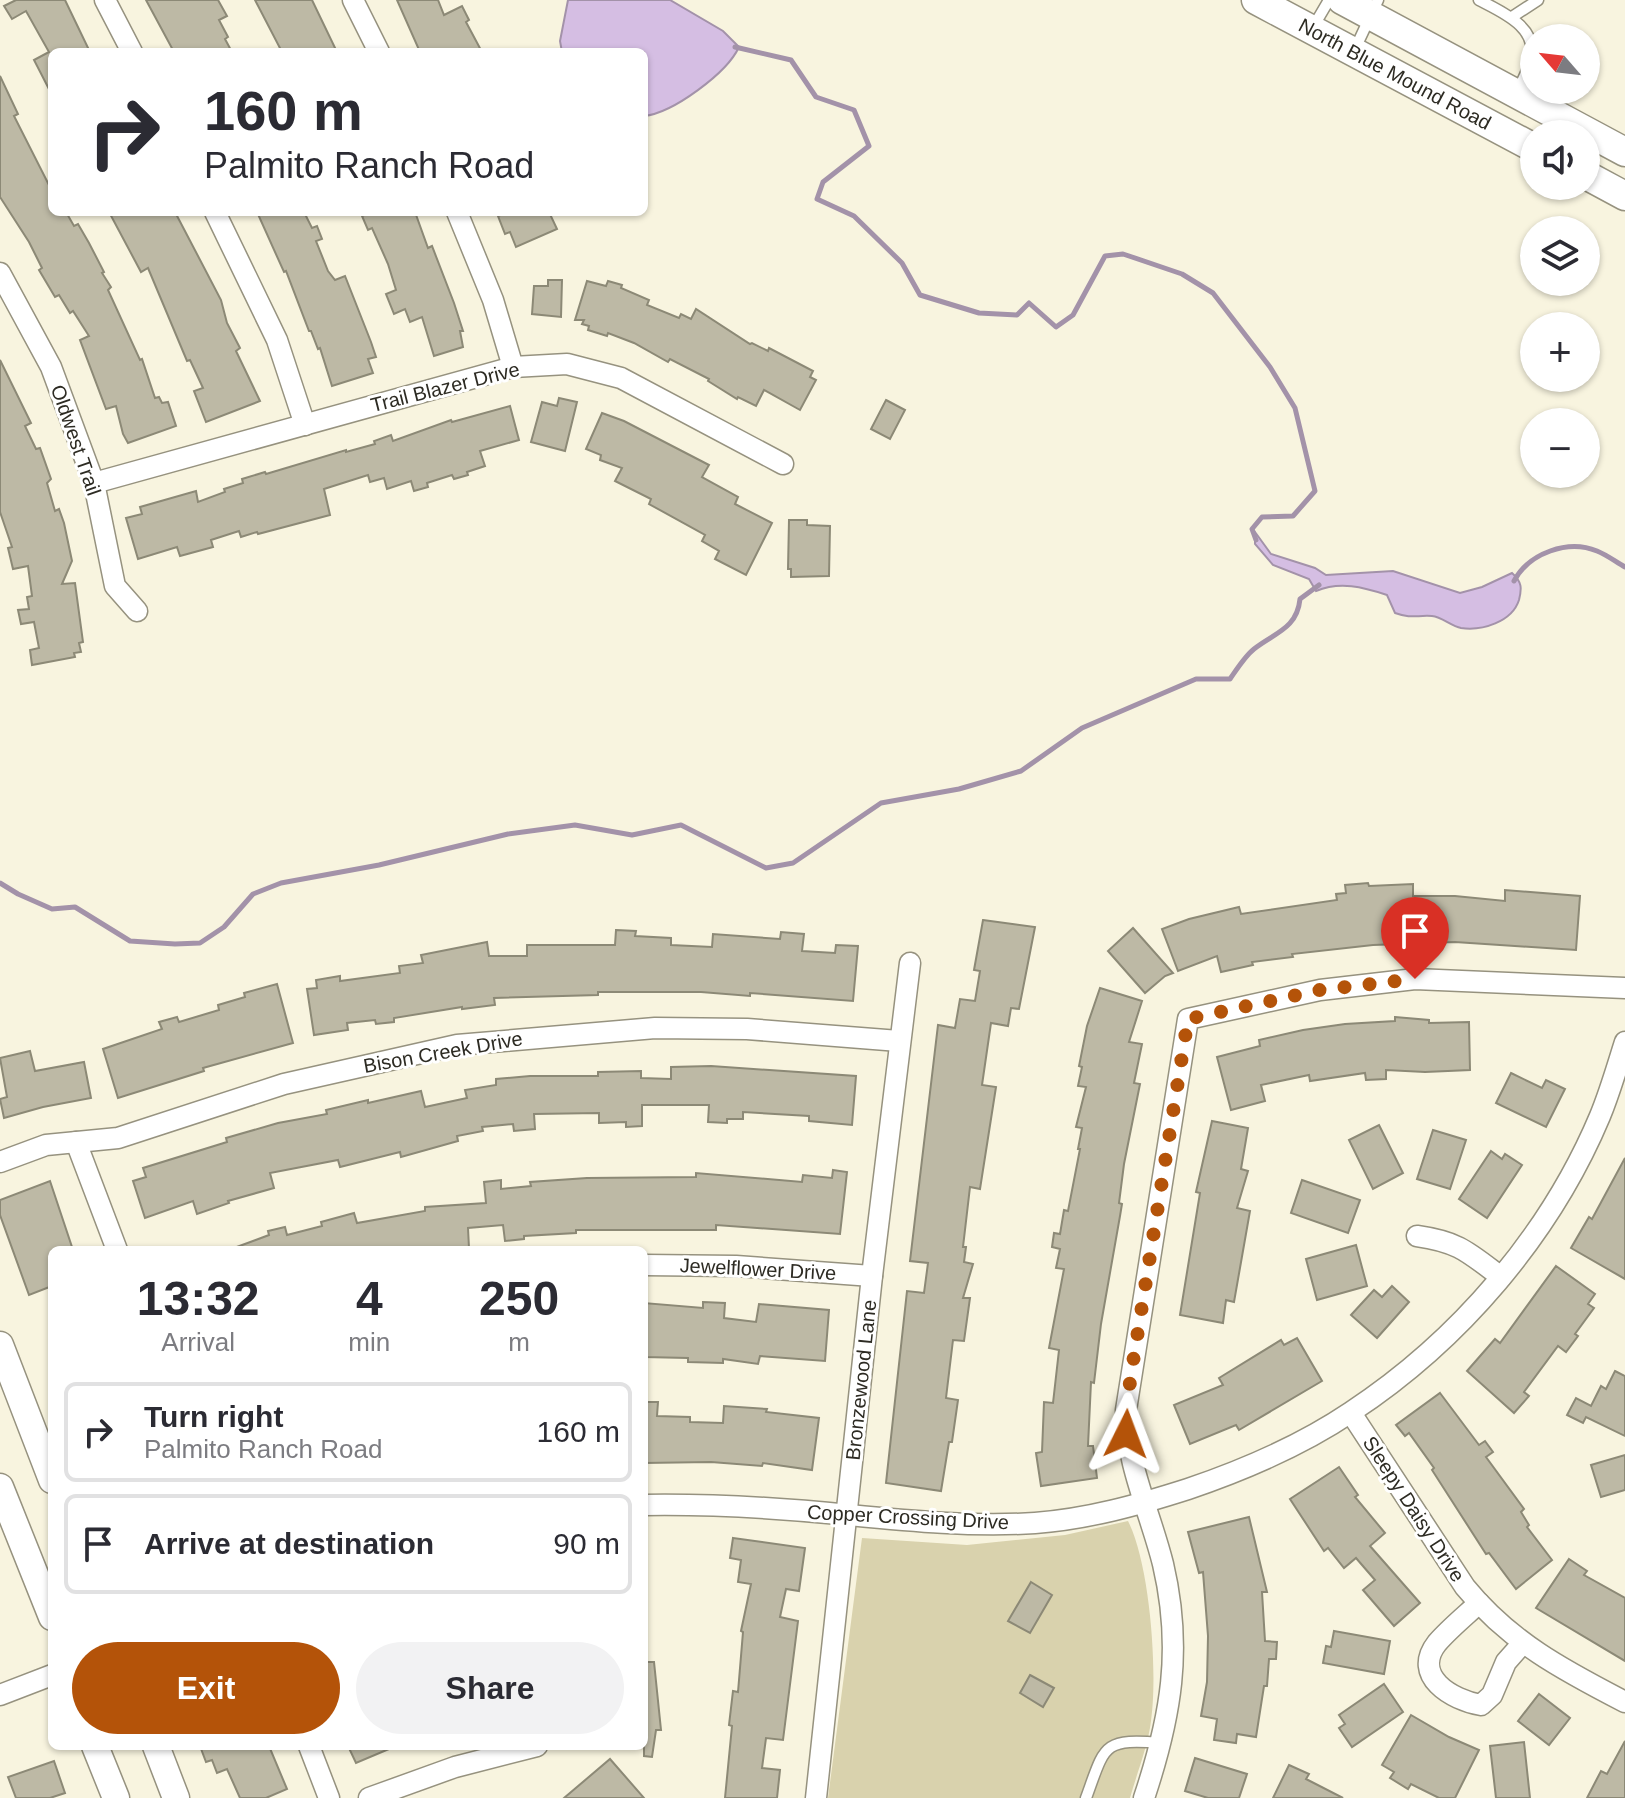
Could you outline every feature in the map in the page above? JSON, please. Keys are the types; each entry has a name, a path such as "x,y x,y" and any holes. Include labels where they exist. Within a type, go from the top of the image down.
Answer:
{"main road":[{"name":"North Blue Mound Road","path":"1256,0 1520,140"},
{"name":"North Blue Mound Road","path":"1342,0 1376,8 1517,93 1625,152"},
{"path":"1600,183 1625,196"}],"street":[{"path":"105,0 130,48"},
{"path":"353,0 377,48"},
{"path":"217,216 277,340 305,425"},
{"path":"459,216 493,300 513,367"},
{"name":"Oldwest Trail","path":"0,273 51,367 94,483 115,586 137,611"},
{"name":"Trail Blazer Drive","path":"94,483 513,367 567,364 621,378 783,464"},
{"name":"Bronzewood Lane","path":"816,1798 872,1276 910,963"},
{"path":"1144,1798 1163,1743 1172,1691 1172,1630 1163,1565 1131,1459 1126,1434 1126,1410 1188,1019 1320,990 1415,979 1625,988"},
{"name":"Bison Creek Drive","path":"0,1162 46,1145 118,1138 284,1084 457,1045 655,1028 747,1029 899,1041"},
{"name":"Copper Crossing Drive","path":"648,1505 707,1505 993,1525 1078,1518 1146,1503 1227,1476 1351,1413 1415,1364 1501,1277 1563,1189 1599,1118 1625,1042"},
{"path":"76,1142 115,1246"},
{"path":"1417,1236 1443,1240 1464,1248 1501,1277"},
{"name":"Jewelflower Drive","path":"648,1265 736,1266 872,1276"},
{"path":"0,1345 48,1470"},
{"name":"Sleepy Daisy Drive","path":"1351,1413 1479,1603 1522,1644 1625,1702"},
{"path":"0,1487 48,1607"},
{"name":"Sleepy Daisy Drive","path":"1479,1603 1437,1643 1429,1657 1429,1670 1444,1692 1465,1702 1481,1705 1492,1695 1506,1662 1522,1644"},
{"path":"0,1695 48,1677"},
{"path":"97,1750 116,1798"},
{"path":"158,1750 176,1798"},
{"path":"311,1750 329,1798"},
{"path":"369,1798 455,1767 521,1750"}],"lane":[{"path":"1312,29 1329,0"},
{"path":"1479,0 1512,17 1523,28 1530,43 1531,56 1517,93"},
{"path":"1512,17 1538,0"},
{"path":"1354,51 1376,8"},
{"path":"1086,1798 1098,1763 1112,1745 1130,1740 1163,1743"}],"shaded area":[{"path":"568,0 670,0 723,31 739,47 723,68 698,90 669,108 648,115 648,48 561,48"},
{"path":"1255,532 1271,554 1315,568 1326,575 1393,571 1460,593 1512,573 1518,579 1521,592 1510,614 1478,628 1461,628 1432,616 1401,615 1395,613 1387,595 1352,586 1316,591 1309,579 1273,565 1255,544"},
{"path":"1128,1521 1142,1564 1153,1648 1150,1730 1130,1798 828,1798 862,1538 967,1545 1065,1535"}],"building":[{"path":"16,0 65,0 88,48 48,50 26,11 12,19 4,6"},
{"path":"146,0 218,0 227,16 219,20 230,48 172,48"},
{"path":"255,0 312,0 335,48 280,48"},
{"path":"397,0 438,0 444,15 462,6 469,20 466,22 480,48 418,48"},
{"path":"48,53 48,87 34,60"},
{"path":"0,76 18,114 14,116 48,183 48,216 68,216 74,226 78,224 111,287 108,290 142,359 155,398 159,397 162,403 168,402 176,426 128,443 116,406 106,409 80,340 89,336 73,311 70,313 59,295 55,297 39,270 42,268 29,242 0,197"},
{"path":"111,216 177,216 221,300 227,323 240,348 236,351 260,401 206,422 194,391 203,388 190,360 187,361 148,268 141,272"},
{"path":"259,216 306,216 312,228 317,226 322,239 316,241 328,271 335,280 345,276 371,342 376,357 368,359 373,373 332,386 320,348 309,331"},
{"path":"362,216 416,216 454,303 463,331 460,331 463,347 434,356 422,317 410,322 405,309 394,314 386,294 396,290 388,264 372,228 368,230"},
{"path":"498,216 551,216 557,229 516,247 510,232 505,234"},
{"path":"548,280 562,280 561,317 532,314 534,286 548,286"},
{"path":"587,281 606,286 608,281 622,285 621,288 649,300 647,305 679,318 681,314 691,319 696,309 750,344 768,351 769,348 813,371 810,377 816,380 800,410 764,390 756,406 737,399 709,379 670,359 668,362 608,333 607,336 588,330 589,326 582,324 584,320 575,320"},
{"path":"0,360 31,423 25,426 36,449 40,448 51,479 47,483 55,511 59,509 64,523 72,561 62,584 75,583 83,642 79,643 81,652 74,653 75,657 32,665 30,650 39,648 34,622 21,624 18,610 29,609 27,597 32,596 28,566 13,569 8,548 12,547 0,512"},
{"path":"559,398 577,402 565,451 531,442 542,402 557,406"},
{"path":"886,400 905,410 890,439 871,429"},
{"path":"510,406 519,440 480,451 485,466 467,472 468,475 454,479 452,475 414,491 411,481 387,489 384,478 370,482 368,475 324,489 330,515 241,537 239,531 211,540 213,547 180,556 177,547 138,559 126,518 142,514 140,507 196,491 198,502 243,483 242,479 375,444 374,441 391,435 393,441 451,420"},
{"path":"602,413 624,421 709,465 702,477 738,497 735,504 772,523 746,575 715,559 719,551 702,541 705,535 649,504 651,499 615,481 622,468 600,460 601,455 586,449"},
{"path":"789,520 807,520 807,525 830,526 829,576 791,577 791,569 788,569"},
{"path":"1368,883 1369,886 1413,884 1413,896 1505,901 1505,890 1580,896 1576,950 1455,942 1373,945 1292,954 1293,957 1252,962 1253,965 1221,972 1217,956 1178,971 1162,929 1239,907 1241,914 1337,900 1336,894 1346,893 1345,885"},
{"path":"983,920 1035,927 1019,1009 1011,1008 1008,1026 991,1023 982,1085 996,1087 980,1189 970,1187 963,1247 966,1247 964,1262 973,1264 963,1298 970,1298 964,1341 953,1340 946,1398 958,1400 941,1491 886,1483 907,1291 924,1293 928,1263 910,1261 938,1025 955,1028 960,999 975,1001 980,971 974,970"},
{"path":"1133,928 1173,973 1145,993 1108,951"},
{"path":"616,930 636,931 635,936 671,938 671,945 712,947 713,934 780,939 781,932 804,934 802,951 835,953 836,945 858,946 853,1001 701,992 598,992 598,995 494,998 495,1005 394,1018 394,1022 376,1024 375,1020 347,1023 348,1030 314,1035 307,989 317,988 316,980 340,976 340,981 400,973 399,966 423,963 421,955 487,942 489,956 527,956 527,945 615,945"},
{"path":"277,984 293,1043 203,1068 204,1071 118,1098 103,1049 162,1029 159,1022 177,1017 179,1022 219,1010 218,1005 245,997 244,993"},
{"path":"1100,988 1142,1001 1129,1042 1142,1044 1134,1083 1140,1084 1119,1203 1122,1204 1094,1383 1091,1382 1088,1446 1093,1446 1097,1478 1041,1486 1036,1453 1042,1452 1044,1402 1053,1403 1059,1350 1049,1348 1064,1269 1056,1268 1060,1249 1052,1247 1054,1233 1060,1234 1064,1210 1068,1211 1080,1149 1082,1128 1076,1127 1086,1087 1078,1086 1082,1067 1079,1066 1087,1026"},
{"path":"1395,1017 1429,1020 1429,1023 1469,1022 1470,1070 1386,1070 1386,1079 1366,1080 1365,1073 1310,1081 1309,1075 1261,1085 1265,1101 1231,1110 1217,1057 1260,1046 1259,1040 1303,1030 1395,1021"},
{"path":"30,1051 35,1071 84,1062 91,1098 4,1118 0,1099 7,1097 0,1058"},
{"path":"711,1066 856,1076 852,1125 809,1121 809,1116 743,1112 743,1119 727,1119 727,1123 708,1122 709,1105 642,1105 642,1126 626,1127 626,1122 599,1123 599,1113 534,1114 535,1129 514,1131 513,1124 482,1127 483,1131 457,1136 458,1141 401,1157 400,1152 340,1167 338,1160 270,1173 274,1188 197,1214 193,1201 145,1218 133,1181 146,1177 143,1168 227,1142 226,1138 278,1123 327,1114 326,1110 368,1100 368,1103 421,1091 425,1107 467,1098 465,1090 496,1085 496,1079 598,1076 598,1072 641,1071 641,1078 671,1079 671,1067"},
{"path":"1511,1073 1542,1088 1546,1080 1565,1089 1546,1127 1496,1103"},
{"path":"1212,1121 1248,1128 1241,1169 1248,1171 1237,1208 1250,1211 1234,1302 1226,1300 1223,1323 1180,1315 1200,1193 1196,1192"},
{"path":"1379,1125 1403,1173 1373,1189 1349,1140"},
{"path":"1433,1130 1466,1140 1450,1189 1417,1179"},
{"path":"1491,1151 1502,1159 1505,1154 1522,1165 1487,1218 1459,1199"},
{"path":"1625,1158 1625,1279 1571,1248 1589,1217 1592,1219"},
{"path":"833,1170 847,1172 840,1234 716,1225 716,1230 576,1230 576,1233 524,1236 524,1239 505,1241 503,1225 468,1228 469,1246 239,1246 269,1235 268,1231 285,1227 287,1235 354,1213 357,1223 425,1211 425,1207 486,1203 484,1182 501,1180 501,1189 531,1186 530,1182 696,1177 696,1173 802,1182 803,1175 832,1178"},
{"path":"1302,1180 1360,1200 1348,1233 1291,1213"},
{"path":"50,1181 72,1246 48,1246 48,1288 29,1295 0,1215 0,1200"},
{"path":"1356,1245 1367,1286 1317,1300 1306,1259"},
{"path":"1556,1266 1595,1294 1588,1304 1594,1308 1566,1352 1558,1346 1524,1392 1529,1396 1514,1413 1467,1371 1495,1339 1500,1343"},
{"path":"1392,1286 1409,1302 1377,1338 1351,1315 1374,1290 1382,1297"},
{"path":"703,1302 725,1303 724,1318 756,1322 759,1304 829,1310 825,1361 760,1356 758,1364 723,1359 723,1363 648,1357 648,1303 703,1308"},
{"path":"1297,1338 1322,1381 1239,1430 1236,1425 1190,1444 1174,1405 1223,1385 1219,1378 1281,1340 1284,1345"},
{"path":"1615,1371 1625,1376 1625,1436 1586,1417 1583,1423 1567,1415 1576,1398 1591,1406 1601,1386 1606,1389"},
{"path":"1440,1393 1479,1445 1485,1441 1493,1452 1486,1457 1524,1509 1521,1512 1529,1525 1527,1527 1552,1560 1516,1589 1489,1553 1486,1554 1409,1433 1405,1436 1396,1425"},
{"path":"648,1402 658,1402 657,1416 690,1417 690,1422 723,1423 724,1406 767,1409 766,1412 819,1418 812,1470 763,1463 762,1466 711,1462 648,1463"},
{"path":"1625,1455 1625,1490 1601,1497 1591,1465"},
{"path":"1339,1467 1358,1495 1355,1497 1385,1533 1370,1546 1420,1603 1394,1626 1363,1590 1375,1580 1356,1558 1344,1568 1328,1548 1324,1551 1290,1499"},
{"path":"1249,1517 1267,1592 1262,1592 1265,1641 1277,1642 1276,1659 1269,1659 1267,1686 1264,1686 1256,1737 1237,1734 1236,1743 1214,1740 1217,1719 1201,1716 1207,1682 1208,1636 1203,1572 1199,1573 1188,1532"},
{"path":"733,1538 805,1548 799,1591 786,1589 780,1617 798,1621 783,1740 766,1738 762,1768 780,1770 777,1798 725,1798 733,1691 738,1692 741,1631 751,1584 738,1582 741,1560 730,1558"},
{"path":"1569,1559 1587,1571 1584,1575 1625,1598 1625,1661 1536,1608"},
{"path":"1031,1582 1052,1595 1030,1633 1008,1621"},
{"path":"1334,1631 1390,1641 1384,1674 1323,1663 1326,1646 1331,1647"},
{"path":"648,1662 654,1662 661,1730 656,1730 652,1757 644,1756 644,1750 648,1750"},
{"path":"1030,1675 1054,1688 1043,1707 1020,1693"},
{"path":"1384,1684 1403,1712 1352,1747 1339,1728 1345,1724 1339,1715"},
{"path":"1539,1694 1570,1718 1549,1745 1518,1721"},
{"path":"1411,1715 1479,1750 1455,1798 1439,1798 1411,1784 1408,1789 1390,1778 1394,1772 1382,1765"},
{"path":"1625,1741 1625,1798 1587,1798 1601,1771 1607,1774"},
{"path":"1524,1742 1530,1798 1496,1798 1490,1746"},
{"path":"202,1750 271,1750 287,1789 266,1798 240,1798 227,1769 217,1773 212,1760 206,1762"},
{"path":"350,1750 387,1750 356,1763"},
{"path":"1195,1758 1247,1774 1239,1798 1208,1798 1185,1791"},
{"path":"610,1759 644,1798 564,1798"},
{"path":"54,1761 65,1793 50,1798 16,1798 8,1777"},
{"path":"1289,1765 1309,1774 1306,1779 1343,1798 1273,1798"}],"waterway":[{"path":"735,47 791,60 816,97 854,110 869,146 823,182 817,199 854,216 902,263 920,295 979,313 1017,315 1029,303 1056,327 1073,315 1105,256 1123,254 1182,274 1213,293 1270,367 1295,408 1315,491 1293,516 1262,517 1252,529 1256,540"},
{"path":"1514,581 1539,556 1562,548 1597,551 1625,567"},
{"path":"0,883 52,909 75,907 130,941 175,944 200,943 224,927 253,894 281,883 379,865 508,834 575,825 632,835 681,825 766,868 793,863 881,803 959,789 1021,771 1082,728 1196,679 1230,679 1251,652 1289,624 1300,599 1319,585"}],"route":[{"path":"1126,1434 1130,1381 1188,1019 1320,990 1415,979"}]}
